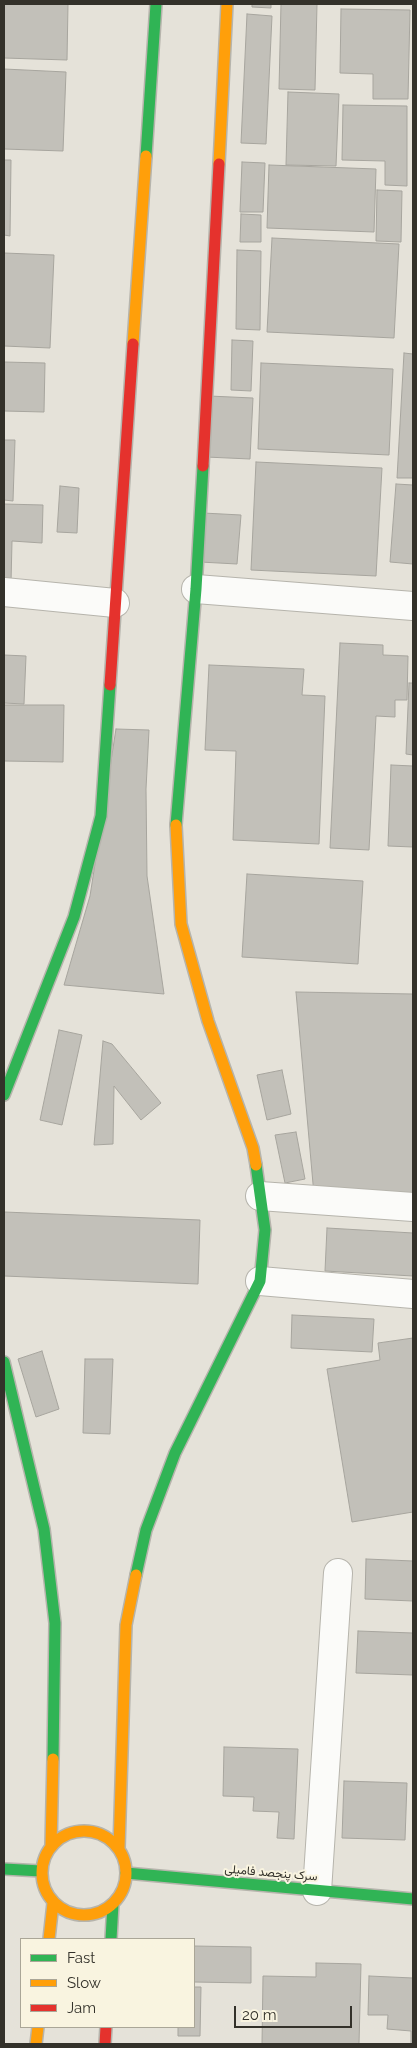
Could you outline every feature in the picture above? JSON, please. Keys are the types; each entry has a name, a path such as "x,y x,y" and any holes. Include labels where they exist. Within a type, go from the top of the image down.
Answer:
{"main road":[{"path":"4,1095 74,917 101,816 156,4"},
{"path":"119,1848 126,1625 146,1530 175,1452 218,1370 260,1281 265,1230 253,1148 208,1021 181,924 176,821 196,589 227,4"},
{"path":"4,1362 44,1529 55,1623 52,1845"},
{"path":"78,1830 94,1831 107,1837 119,1848 125,1860 126,1873 123,1890 113,1904 100,1913 83,1916 66,1912 53,1903 44,1888 41,1871 44,1857 52,1845 63,1835 78,1830"},
{"path":"4,1868 41,1871"},
{"name":"سرک پنجصد فامیلی","path":"126,1873 413,1899"},
{"path":"49,1938 53,1903"},
{"path":"111,1938 113,1904"},
{"path":"36,2044 38,2028"},
{"path":"105,2044 106,2028"}],"street":[{"path":"196,589 413,606"},
{"path":"4,592 115,603"},
{"path":"260,1196 413,1207"},
{"path":"260,1281 413,1294"},
{"path":"317,1891 338,1573"}],"building":[{"path":"4,4 68,4 67,60 4,58"},
{"path":"252,4 271,4 271,8 252,7"},
{"path":"281,4 317,4 315,90 279,89"},
{"path":"341,9 410,10 408,99 373,99 373,74 340,73"},
{"path":"247,14 272,16 266,144 241,143"},
{"path":"4,69 66,72 63,151 4,149"},
{"path":"288,92 339,94 336,166 286,165"},
{"path":"343,105 407,106 407,186 385,185 385,161 342,160"},
{"path":"4,160 11,160 10,236 4,235"},
{"path":"242,162 265,163 263,212 240,212"},
{"path":"269,165 376,169 374,232 267,228"},
{"path":"377,190 402,191 401,242 376,241"},
{"path":"241,214 261,215 261,242 240,242"},
{"path":"272,238 399,244 394,338 267,332"},
{"path":"237,250 261,251 260,330 236,329"},
{"path":"4,253 54,255 50,348 4,346"},
{"path":"232,340 253,341 251,391 231,390"},
{"path":"404,353 413,354 413,478 397,478"},
{"path":"4,362 45,363 44,412 4,411"},
{"path":"261,363 393,369 389,455 258,449"},
{"path":"209,396 253,398 250,459 206,457"},
{"path":"4,440 15,440 13,501 4,500"},
{"path":"256,462 382,468 376,576 251,570"},
{"path":"396,484 413,485 413,564 390,562"},
{"path":"60,486 79,488 77,533 57,532"},
{"path":"4,504 43,505 42,543 12,541 11,583 4,583"},
{"path":"203,513 241,515 237,564 200,562"},
{"path":"340,643 383,645 383,655 408,656 407,700 395,700 395,717 376,716 369,850 330,848"},
{"path":"4,655 26,656 24,704 4,703"},
{"path":"209,665 304,669 302,695 325,696 319,844 233,840 236,751 205,750"},
{"path":"409,683 413,683 413,755 406,754"},
{"path":"4,705 64,705 63,762 4,761"},
{"path":"116,729 149,730 146,789 147,876 164,994 64,985 90,896"},
{"path":"391,765 413,766 413,847 388,846"},
{"path":"247,874 363,881 358,964 242,957"},
{"path":"296,992 413,994 413,1202 314,1195"},
{"path":"59,1030 82,1035 62,1125 40,1120"},
{"path":"103,1041 112,1044 161,1103 141,1120 114,1086 113,1144 94,1145"},
{"path":"282,1070 291,1114 267,1120 257,1075"},
{"path":"296,1132 305,1179 285,1183 275,1135"},
{"path":"4,1212 200,1220 198,1284 4,1276"},
{"path":"327,1228 413,1233 413,1276 325,1271"},
{"path":"292,1315 374,1319 372,1352 291,1348"},
{"path":"413,1338 413,1512 352,1522 327,1369 380,1360 378,1343"},
{"path":"42,1351 59,1409 36,1417 18,1359"},
{"path":"85,1359 113,1359 110,1434 83,1433"},
{"path":"366,1559 413,1561 413,1601 365,1599"},
{"path":"358,1631 413,1633 413,1675 356,1673"},
{"path":"224,1747 298,1749 294,1839 277,1838 279,1812 253,1811 254,1797 223,1796"},
{"path":"344,1781 407,1783 405,1840 342,1838"},
{"path":"195,1946 251,1947 251,1983 195,1982"},
{"path":"316,1963 361,1964 359,2044 262,2044 263,1976 316,1977"},
{"path":"369,1976 413,1978 413,2044 411,2044 411,2031 387,2029 388,2015 368,2015"},
{"path":"195,1987 201,1987 200,2036 178,2036 178,2028 195,2028"}],"traffic: fast":[{"path":"146,156 156,4"},
{"path":"176,825 196,589 203,466"},
{"path":"4,1095 74,917 101,816 110,685"},
{"path":"136,1575 146,1530 175,1453 260,1281 265,1230 256,1165"},
{"path":"4,1362 44,1529 55,1623 53,1759"},
{"path":"4,1869 41,1871"},
{"path":"126,1873 413,1899"},
{"path":"111,1938 113,1904"}],"traffic: slow":[{"path":"219,164 227,4"},
{"path":"133,344 146,156"},
{"path":"176,825 181,924 208,1021 253,1148 256,1165"},
{"path":"119,1848 126,1625 136,1575"},
{"path":"51,1845 53,1759"},
{"path":"76,1831 92,1831 108,1838 119,1849 126,1865 126,1873 123,1889 114,1903 108,1908 92,1915 76,1915 60,1908 49,1897 42,1881 42,1865 49,1849 60,1838 76,1831"},
{"path":"49,1938 53,1903"},
{"path":"36,2044 38,2028"}],"traffic: jam":[{"path":"203,466 219,164"},
{"path":"110,685 133,344"},
{"path":"105,2044 106,2028"}]}
